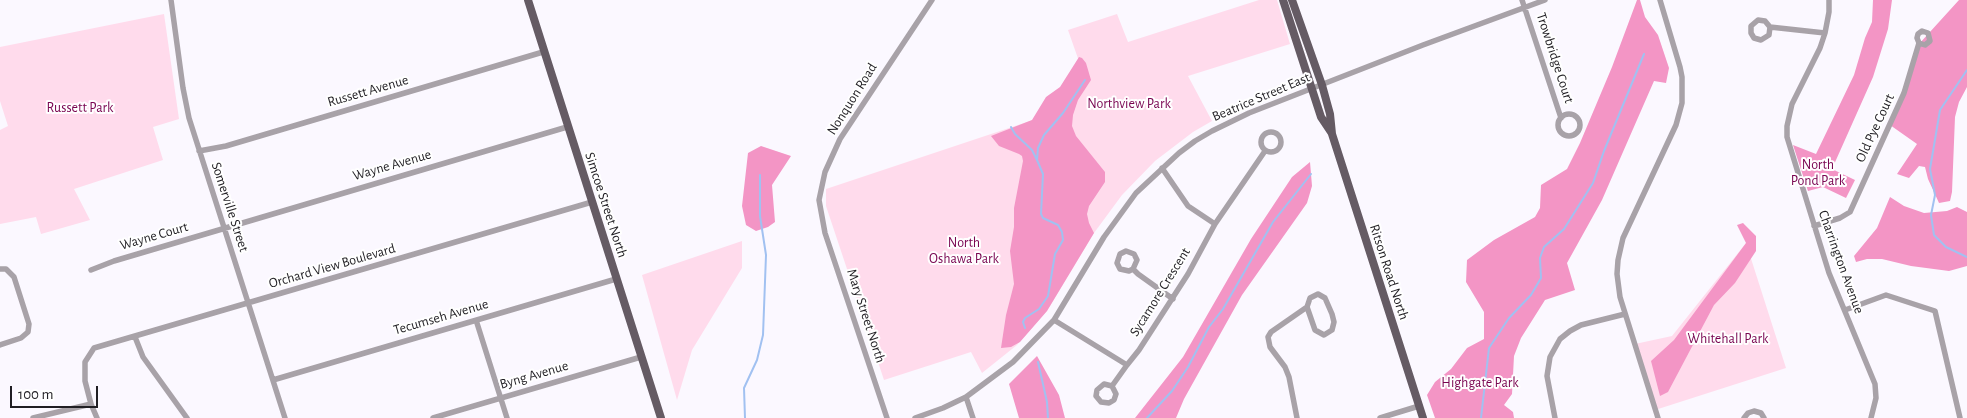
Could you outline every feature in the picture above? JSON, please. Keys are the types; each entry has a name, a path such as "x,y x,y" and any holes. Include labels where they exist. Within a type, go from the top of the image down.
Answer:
{"main road":[{"name":"Simcoe Street North","path":"528,0 661,418"},
{"name":"Ritson Road North","path":"1283,0 1321,117 1332,134"},
{"name":"Ritson Road North","path":"1292,0 1322,85 1330,114 1332,134 1423,418"}],"street":[{"name":"Somerville Street","path":"171,0 183,88 199,151 285,418"},
{"name":"Nonquon Road","path":"822,222 819,200 822,182 840,139 932,0"},
{"name":"Beatrice Street East","path":"915,418 966,397 1013,362 1054,320 1104,237 1148,180 1179,153 1212,131 1249,113 1523,3 1545,0"},
{"path":"1658,418 1625,314 1617,274 1620,249 1626,230 1676,125 1682,103 1683,88 1680,67 1660,0"},
{"name":"Charrington Avenue","path":"1829,0 1829,12 1820,48 1792,104 1786,126 1792,156 1830,273 1875,384 1876,398 1871,418"},
{"name":"Trowbridge Court","path":"1523,3 1561,118"},
{"path":"1770,27 1825,33"},
{"name":"Old Pye Court","path":"1814,226 1840,218 1850,212 1904,93 1919,43"},
{"name":"Russett Avenue","path":"199,151 243,141 544,52"},
{"name":"Wayne Avenue","path":"224,228 568,127"},
{"name":"Sycamore Crescent","path":"1112,386 1173,299 1216,224 1265,151"},
{"path":"1162,168 1188,206 1216,224"},
{"name":"Orchard View Boulevard","path":"91,404 86,381 85,362 94,348 592,202"},
{"name":"Mary Street North","path":"822,222 887,418"},
{"name":"Wayne Court","path":"91,270 114,261 224,228"},
{"path":"0,269 6,269 14,277 29,324 28,332 21,338 0,345"},
{"path":"1134,269 1138,274 1173,299"},
{"name":"Tecumseh Avenue","path":"273,380 616,279"},
{"path":"1296,418 1290,376 1270,347 1268,337 1271,332 1307,306 1310,298 1318,294 1325,298 1334,322 1332,330 1324,335 1315,330 1307,306"},
{"path":"1845,310 1886,295 1930,308 1935,312 1960,418"},
{"path":"1555,418 1548,376 1550,357 1560,340 1570,331 1581,325 1625,314"},
{"path":"476,320 507,418"},
{"path":"1054,320 1127,366"},
{"path":"135,337 143,357 187,418"},
{"name":"Byng Avenue","path":"433,418 641,356"},
{"path":"966,397 972,418"},
{"path":"33,418 91,404 97,418"},
{"path":"1380,418 1419,406"},
{"path":"1744,418 1748,413 1754,411 1761,413 1764,418"}],"green space":[{"name":"North Oshawa Park","path":"1259,0 1277,0 1290,44 1188,76 1212,121 1193,132 1155,161 1122,195 1094,233 1047,311 1017,345 982,373 971,352 884,380 826,206 826,189 1039,118 1081,67 1068,30 1117,14 1128,42"},
{"name":"Highgate Park","path":"1637,0 1640,0 1645,17 1658,35 1669,68 1666,83 1654,81 1602,200 1567,263 1575,290 1545,300 1521,338 1514,356 1512,394 1504,405 1513,412 1514,418 1435,418 1427,395 1435,382 1451,369 1467,348 1484,339 1484,312 1466,282 1467,260 1494,240 1535,217 1540,208 1541,185 1567,169 1612,67"},
{"name":"North Pond Park","path":"1873,0 1892,0 1888,29 1873,77 1832,169 1855,180 1846,198 1823,187 1808,191 1793,145 1816,154 1854,75 1872,22"},
{"path":"1959,0 1967,0 1967,87 1959,102 1955,117 1950,201 1939,203 1928,179 1925,167 1919,166 1909,178 1897,174 1917,144 1890,125 1919,44"},
{"name":"Russett Park","path":"164,14 179,119 153,127 163,160 74,189 90,220 41,234 36,217 0,224 0,130 8,126 0,101 0,47"},
{"path":"1079,57 1086,63 1091,80 1078,100 1072,126 1076,136 1105,172 1105,182 1089,206 1087,214 1094,233 1047,311 1020,342 1011,347 1001,348 1006,315 1014,284 1010,251 1014,227 1014,208 1023,161 1022,156 999,146 991,136 1032,120 1046,97 1060,87"},
{"path":"761,146 791,156 772,185 775,222 768,227 756,231 746,225 742,206 748,153"},
{"path":"1310,162 1312,186 1307,203 1242,295 1184,399 1176,418 1135,418 1183,357 1251,239 1292,177"},
{"path":"1890,197 1904,206 1924,213 1947,211 1957,207 1967,212 1967,266 1949,271 1911,266 1882,259 1867,259 1856,262 1854,256 1877,228"},
{"path":"1743,223 1756,236 1756,251 1735,283 1714,305 1668,392 1660,396 1651,361 1674,340 1746,243 1737,225"},
{"path":"742,241 742,268 692,350 677,400 642,275"},
{"name":"Whitehall Park","path":"1746,243 1786,368 1655,410 1635,344 1672,336"},
{"path":"1037,356 1059,395 1065,418 1019,418 1009,384"}],"waterway":[{"path":"1481,418 1489,348 1509,318 1531,295 1541,278 1540,258 1544,247 1564,229 1593,183 1604,151 1644,54"},
{"path":"1967,70 1940,110 1930,169 1935,195 1931,215 1934,235 1946,247 1967,257"},
{"path":"1025,328 1023,322 1025,318 1039,309 1048,296 1055,254 1063,240 1062,232 1058,225 1043,218 1041,214 1043,174 1037,160 1038,148 1044,135 1063,113 1085,80"},
{"path":"1011,127 1015,134 1032,150 1037,160"},
{"path":"1147,418 1172,391 1188,367 1209,327 1223,309 1273,222 1311,174"},
{"path":"745,418 744,388 757,360 763,335 766,255 760,216 760,175"},
{"path":"1038,362 1047,402 1048,418"}],"park label":[{"name":"Northview Park","path":"1129,104"}]}
